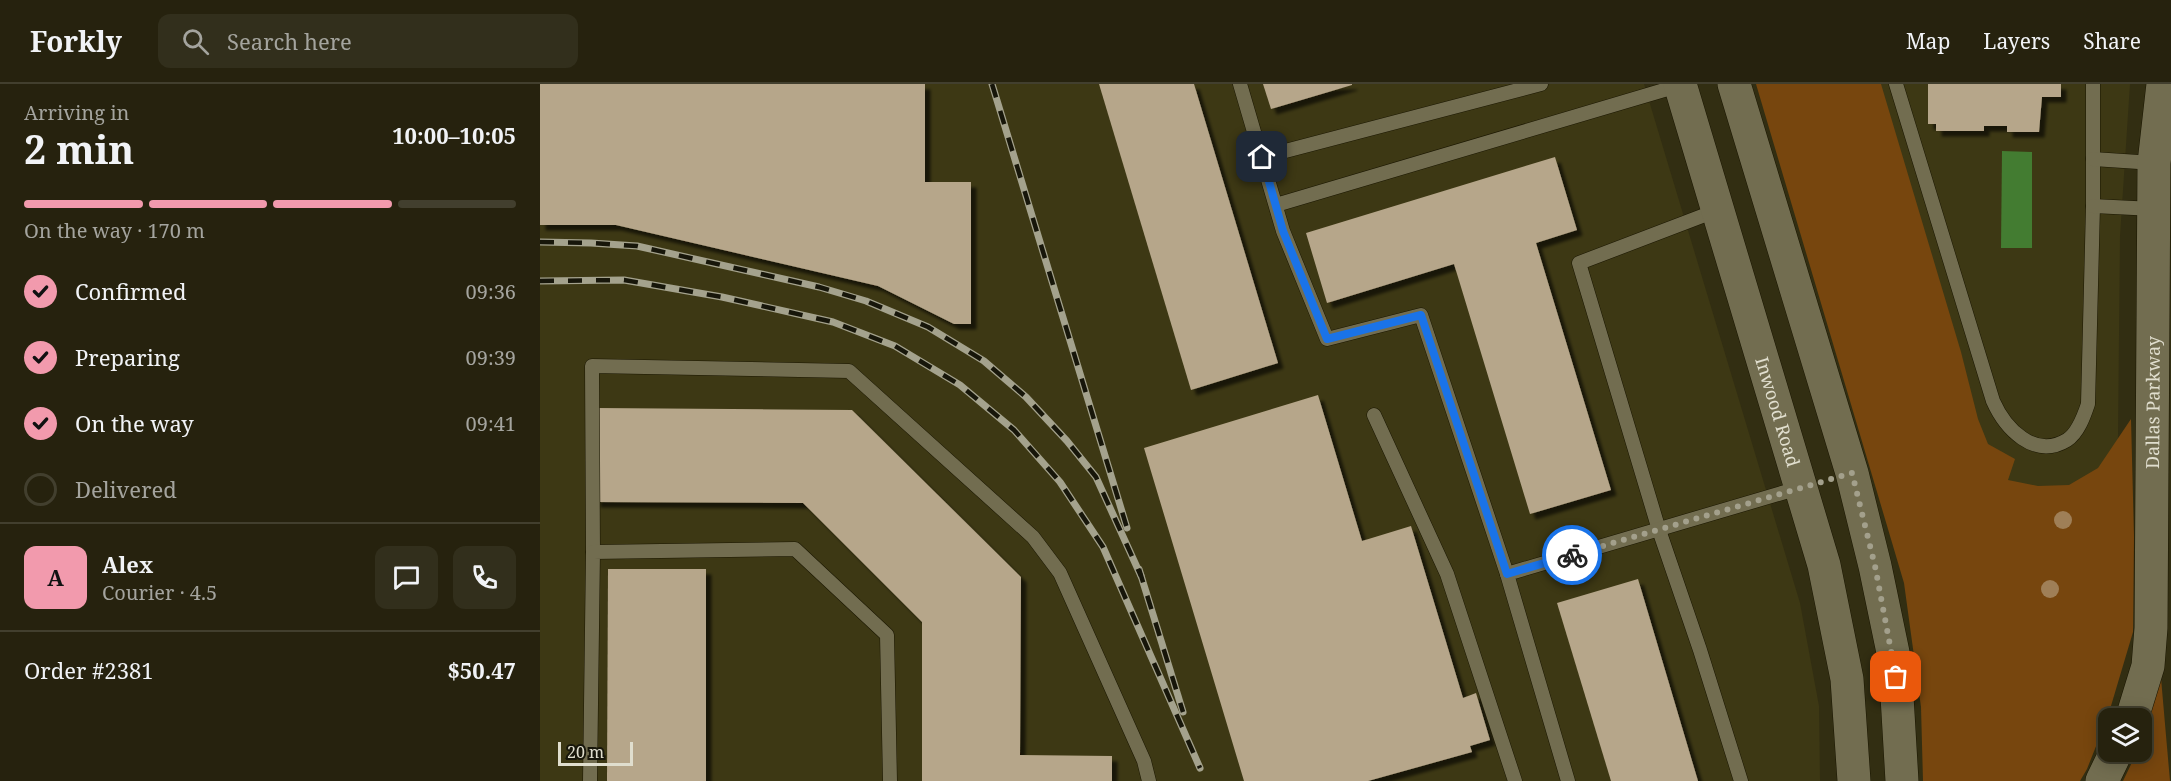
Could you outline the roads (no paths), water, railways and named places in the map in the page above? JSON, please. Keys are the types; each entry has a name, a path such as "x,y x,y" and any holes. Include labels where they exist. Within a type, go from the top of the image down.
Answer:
{"main road":[{"path":"1734,84 1852,473 1875,566 1895,662 1902,781"},
{"name":"Dallas Parkway","path":"2135,708 2148,666 2151,628 2154,163 2163,84"},
{"name":"Inwood Road","path":"1680,85 1824,565 1847,679 1854,781"},
{"path":"1802,487 1852,473"},
{"path":"2151,552 2164,606 2171,651"},
{"path":"2102,781 2111,762"}],"lane":[{"path":"1240,84 1283,231 1327,339 1421,315 1507,574 1568,781"},
{"path":"1262,157 1541,84"},
{"path":"1896,84 1993,401 2009,428 2033,444 2048,446 2067,440 2081,422 2088,404 2093,206 2093,84"},
{"path":"1276,205 1680,85"},
{"path":"2093,159 2154,163"},
{"path":"2093,206 2154,209"},
{"path":"1718,209 1579,263 1659,530 1741,781"},
{"path":"590,781 593,552 592,366 849,371 1033,537 1060,573 1144,761 1149,781"},
{"path":"1374,415 1447,574 1514,781"},
{"path":"1507,574 1802,487"},
{"path":"593,552 795,549 887,635 890,781"}],"railway":[{"path":"992,84 1127,528"},
{"path":"540,242 637,246 819,287 866,301 928,327 984,361 1026,397 1067,441 1096,477 1141,576"},
{"path":"540,281 624,280 722,297 833,322 895,346 960,385 1014,430 1060,482 1103,547 1200,768"},
{"path":"1139,569 1183,712"}]}
